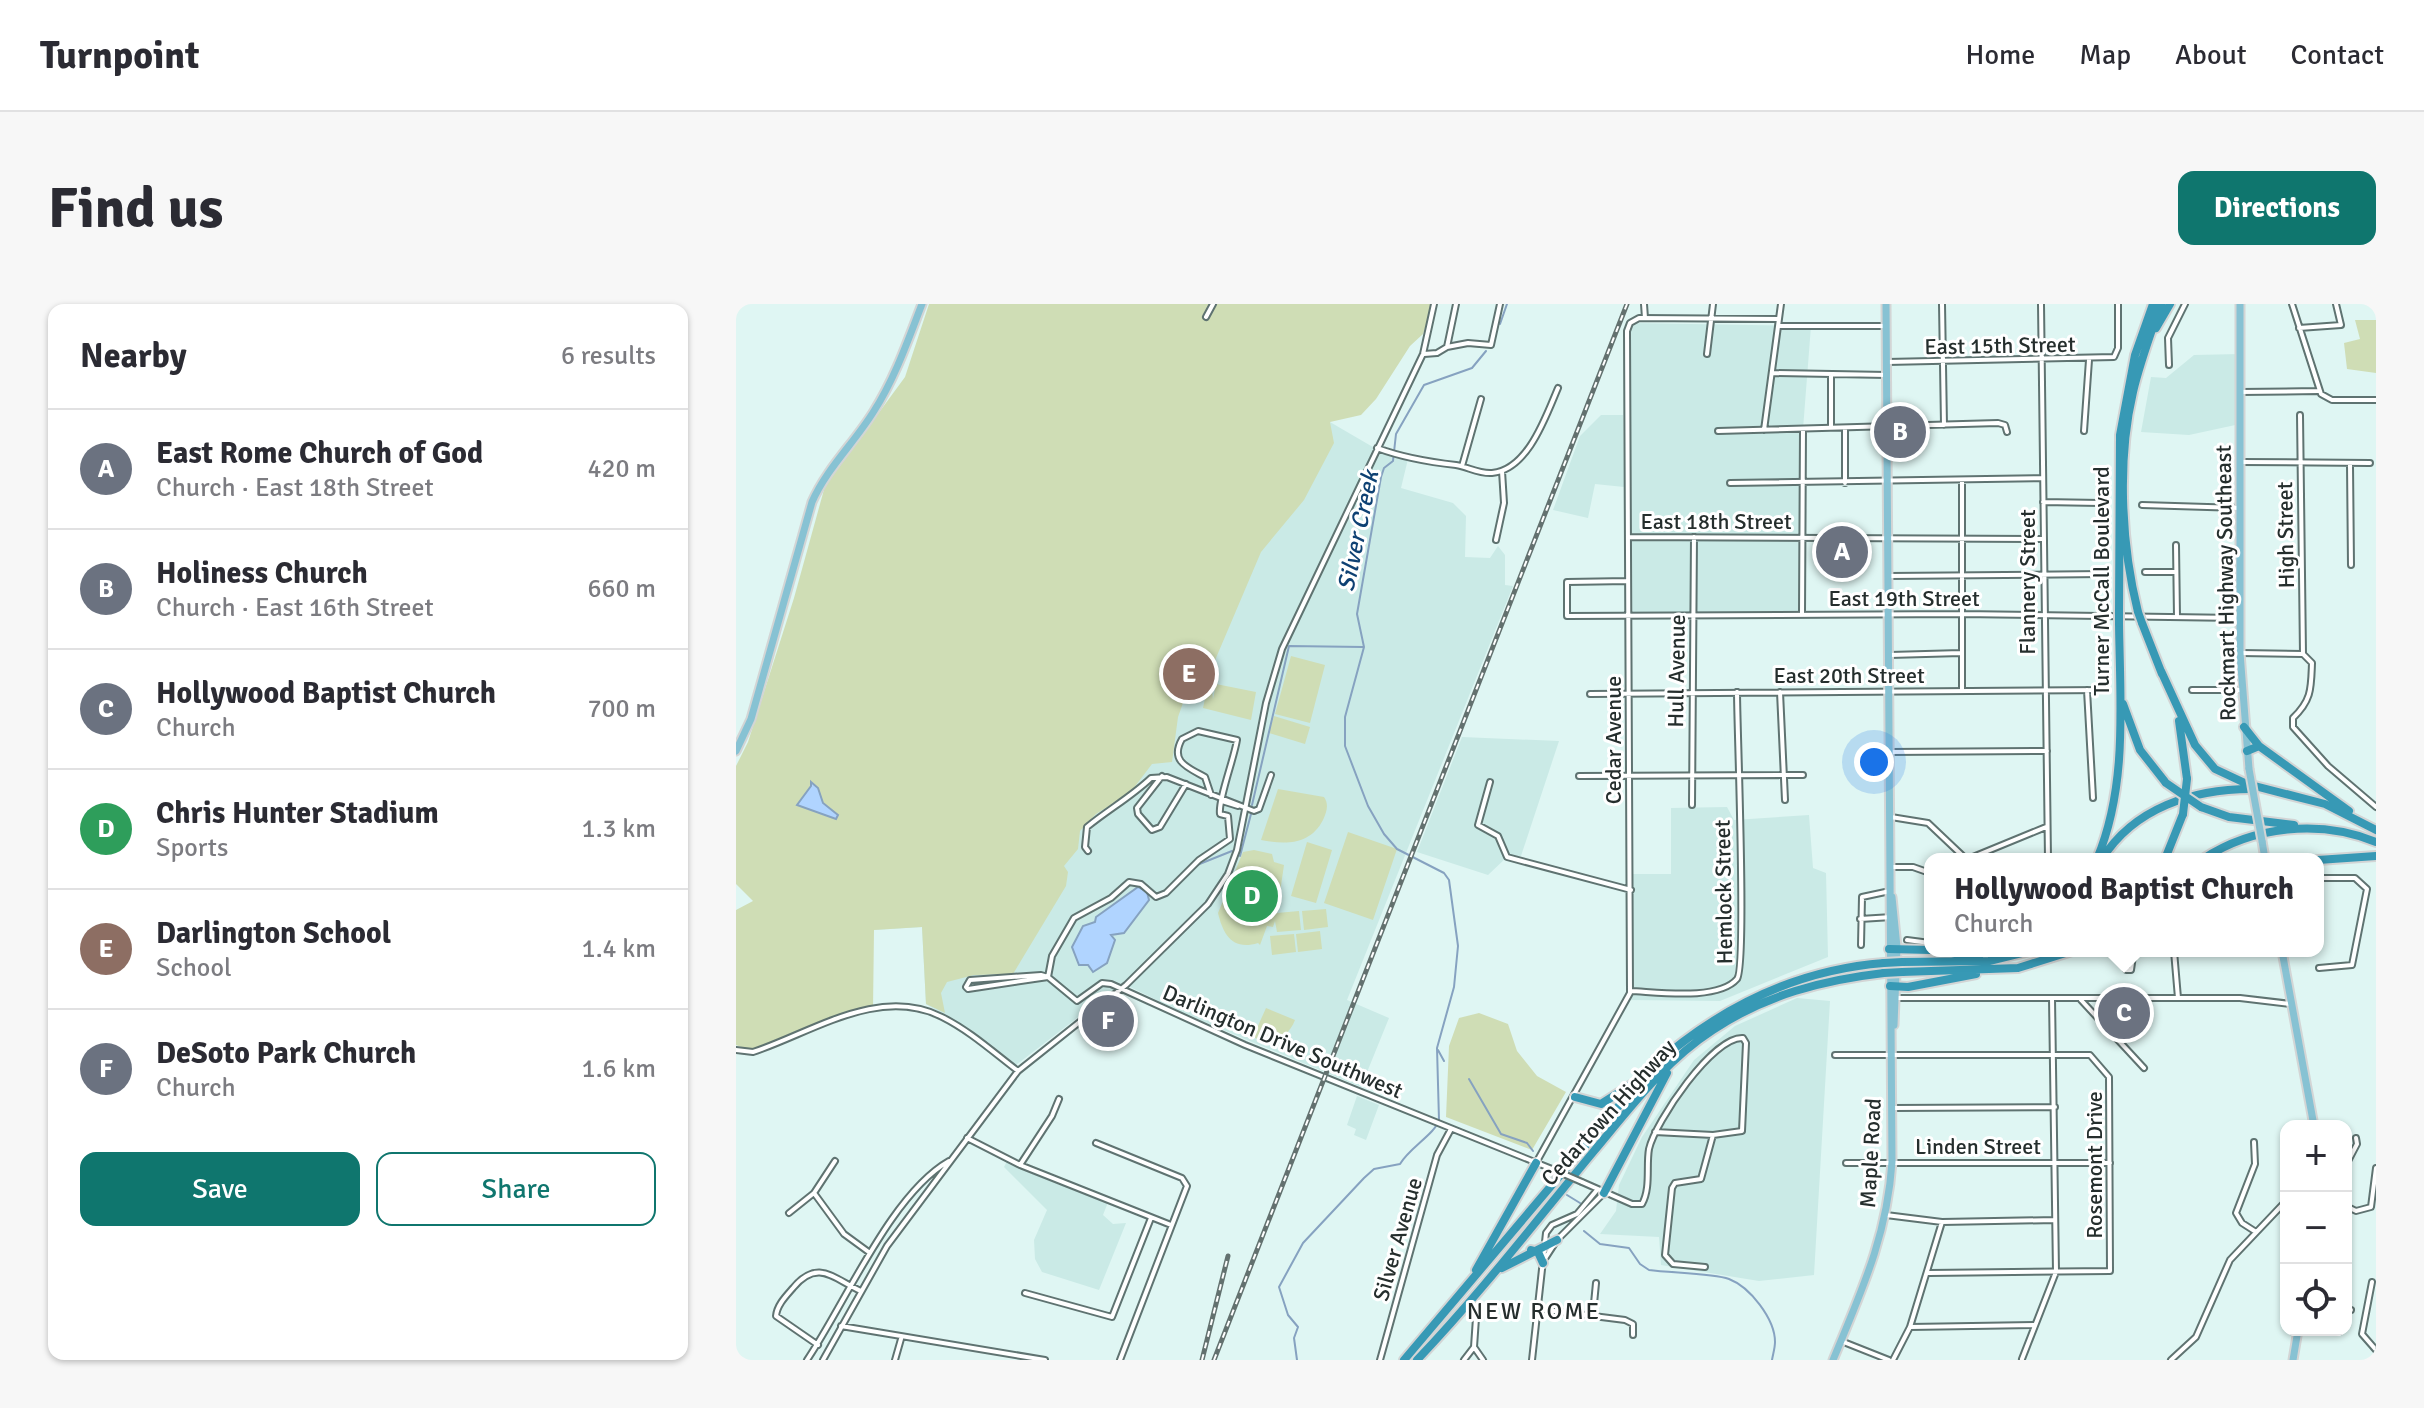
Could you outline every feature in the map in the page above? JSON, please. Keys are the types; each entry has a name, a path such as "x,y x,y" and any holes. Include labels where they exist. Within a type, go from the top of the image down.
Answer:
{"highway":[{"path":"2135,355 2146,304"},
{"name":"Turner McCall Boulevard","path":"2102,853 2117,787 2119,445 2135,355 2153,304"},
{"name":"Turner McCall Boulevard","path":"2161,304 2133,391 2126,433 2128,565 2138,612 2181,724 2187,779 2183,814 2167,853"},
{"path":"2148,342 2170,304"},
{"path":"2119,664 2124,710 2134,738 2166,783 2201,807 2229,817 2344,832 2376,842"},
{"path":"2161,671 2195,745 2207,761 2235,780 2309,798 2376,830"},
{"path":"2244,727 2259,746 2362,822"},
{"path":"2247,751 2259,746"},
{"path":"2105,853 2129,827 2172,803 2228,789 2276,791"},
{"path":"2215,853 2248,837 2311,828"},
{"path":"2344,832 2360,844 2359,851 2350,856"},
{"path":"2324,859 2376,856"},
{"path":"1893,948 1924,950"},
{"path":"1990,957 2007,959"},
{"name":"Cedartown Highway","path":"1417,1360 1645,1091 1675,1061 1715,1029 1759,1005 1822,982 1893,968 2013,957"},
{"name":"Cedartown Highway","path":"1404,1360 1650,1069 1711,1020 1777,986 1843,967 1999,970 2056,957"},
{"path":"1893,986 1999,970"},
{"path":"1600,1191 1675,1061"},
{"path":"1575,1097 1596,1105 1610,1102 1650,1069"},
{"path":"1467,1286 1536,1163"},
{"path":"1489,1278 1530,1250 1557,1240"},
{"path":"1530,1250 1538,1252 1543,1263"}],"main road":[{"path":"736,751 751,719 812,502 889,385 922,304"},
{"name":"Maple Road","path":"1833,1360 1870,1274 1886,1215 1892,1162 1893,948 1889,867 1886,304"},
{"name":"Rockmart Highway Southeast","path":"2240,304 2240,653 2249,769 2264,853"},
{"path":"2283,957 2313,1120"},
{"path":"2293,1360 2297,1336"}],"street":[{"path":"1206,317 1213,304"},
{"path":"823,1360 887,1246 1018,1071 1122,989 1218,891 1237,850 1266,703 1282,649 1423,354 1434,304"},
{"path":"1447,347 1456,304"},
{"path":"1423,354 1468,343 1491,345 1500,304"},
{"path":"1644,304 1645,318 1779,319"},
{"path":"1707,354 1713,304"},
{"path":"1764,430 1781,304"},
{"path":"1942,304 1944,425"},
{"name":"Flannery Street","path":"2041,304 2043,690 2048,853"},
{"name":"East 15th Street","path":"1887,362 2089,360 2114,357 2118,348 2118,304"},
{"path":"2169,365 2168,338 2185,304"},
{"path":"2292,304 2319,391"},
{"path":"2299,328 2341,325 2336,304"},
{"name":"Cedar Avenue","path":"1536,1163 1575,1097 1630,991 1627,331 1634,320 1645,318"},
{"path":"1779,326 1887,326"},
{"path":"2084,431 2089,360"},
{"path":"1772,373 1887,375"},
{"path":"1831,374 1831,428"},
{"path":"1380,449 1403,458 1462,466 1481,473 1502,471 1537,435 1558,388"},
{"path":"2240,392 2319,391 2332,400 2376,400"},
{"path":"1462,466 1481,399"},
{"name":"High Street","path":"2300,415 2303,654 2312,663 2312,689 2308,704 2293,718 2296,732 2328,766 2376,807"},
{"path":"1718,431 2001,423 2007,432"},
{"path":"1845,428 1845,483"},
{"path":"1802,615 1803,429"},
{"path":"2240,462 2370,463"},
{"path":"2350,465 2351,565"},
{"path":"1496,540 1504,503 1502,471"},
{"path":"1730,483 2042,478"},
{"path":"1962,480 1962,691"},
{"path":"2043,502 2100,503"},
{"path":"2142,505 2241,508"},
{"name":"East 18th Street","path":"1629,537 2044,539"},
{"name":"Hull Avenue","path":"1692,805 1694,537"},
{"path":"2176,545 2177,617"},
{"path":"2145,572 2176,572"},
{"path":"1887,576 2104,574"},
{"name":"East 19th Street","path":"1629,581 1567,582 1567,616 1962,614 2241,618"},
{"path":"1888,655 1962,653"},
{"path":"2240,653 2303,654"},
{"path":"2087,690 2093,798"},
{"name":"East 20th Street","path":"1590,694 2107,690"},
{"path":"2192,690 2242,690"},
{"name":"Hemlock Street","path":"1630,991 1713,992 1739,978 1744,926 1737,775 1737,692"},
{"path":"1780,692 1785,800"},
{"path":"1048,977 1050,962 1066,930 1083,911 1111,898 1129,882 1141,884 1156,897 1166,893 1230,839 1228,816 1220,814 1237,740 1198,731 1182,739 1178,757 1183,767 1205,777 1211,795"},
{"path":"1889,752 2047,751"},
{"path":"1088,851 1085,847 1087,827 1120,800 1136,796 1151,778 1162,776 1186,784 1223,799 1228,806 1259,809 1271,775"},
{"path":"1579,776 1803,775"},
{"path":"1162,776 1137,812 1145,825 1155,831 1186,784"},
{"path":"1490,782 1478,825 1498,836 1507,857 1631,890"},
{"path":"1889,817 1928,823 1960,853"},
{"path":"1982,853 2048,827"},
{"path":"1889,867 1913,867 1924,871"},
{"path":"2319,968 2352,965 2367,889 2355,878 2324,878"},
{"path":"1861,945 1862,897 1890,892"},
{"path":"1860,919 1892,917"},
{"path":"1907,940 1924,942"},
{"path":"2175,957 2178,998"},
{"path":"1048,977 968,989 965,982 1048,977 1077,1001 1102,983 1122,989"},
{"name":"Darlington Drive Southwest","path":"1122,989 1235,1041 1632,1204 1644,1201 1649,1148 1655,1132"},
{"path":"1893,998 2240,998 2292,1004"},
{"path":"2022,1359 2056,1272 2052,998"},
{"path":"2081,1000 2144,1068"},
{"path":"736,1050 753,1052 854,1013 909,1007 945,1018 1018,1071"},
{"path":"1737,1038 1743,1038 1746,1043 1742,1131 1713,1135 1655,1132 1657,1124 1715,1051 1737,1038"},
{"path":"1835,1055 2054,1055"},
{"name":"Rosemont Drive","path":"2054,1055 2093,1056 2109,1077 2110,1163 2110,1271 2056,1272"},
{"path":"1020,1165 1052,1116 1059,1099"},
{"path":"1892,1108 2055,1107"},
{"name":"Silver Avenue","path":"1380,1360 1437,1155 1449,1128"},
{"path":"1705,1267 1673,1264 1665,1255 1672,1188 1675,1183 1701,1179 1713,1135"},
{"path":"967,1138 1020,1165 1172,1225"},
{"path":"2352,1154 2357,1144 2356,1138"},
{"path":"2254,1142 2255,1164 2236,1213 2242,1223 2256,1232"},
{"path":"1096,1143 1182,1178 1187,1186 1120,1360"},
{"path":"807,1360 870,1253 914,1194 951,1159"},
{"path":"789,1213 814,1193 835,1161"},
{"name":"Linden Street","path":"1846,1163 2110,1163"},
{"path":"2352,1209 2356,1211 2371,1207 2376,1168"},
{"path":"1543,1263 1557,1240 1600,1191"},
{"path":"1532,1360 1544,1244 1549,1228 1577,1214 1600,1191"},
{"path":"814,1193 844,1234 870,1253"},
{"path":"2171,1360 2196,1337 2206,1320 2222,1272 2280,1207"},
{"path":"1886,1215 1942,1222 2056,1220"},
{"path":"1025,1293 1112,1317 1151,1217"},
{"path":"1841,1341 1891,1360 1910,1327 1929,1273 1942,1222"},
{"path":"1929,1273 2056,1272"},
{"path":"818,1345 778,1320 776,1310 808,1274 830,1273 861,1291"},
{"path":"2372,1282 2362,1334 2376,1350"},
{"path":"1593,1314 1596,1283"},
{"path":"2367,1306 2376,1307"},
{"path":"1538,1309 1630,1321 1633,1335"},
{"path":"838,1312 846,1317"},
{"path":"1464,1360 1474,1347 1476,1318"},
{"path":"1910,1327 2035,1325"},
{"path":"841,1326 901,1339 1045,1360"},
{"path":"828,1328 837,1333"},
{"path":"895,1360 901,1339"},
{"path":"1474,1347 1483,1360"}],"shaded area":[{"path":"1630,323 1811,326 1803,429 1802,615 1629,617"},
{"path":"2240,354 2240,424 2189,435 2141,432 2151,377 2166,378 2194,355"},
{"path":"1601,415 1623,415 1624,487 1595,484 1588,518 1553,510 1580,436"},
{"path":"1330,422 1378,450 1408,459 1401,488 1453,503 1466,516 1465,557 1490,558 1498,546 1505,555 1505,585 1513,586 1347,1000 1389,1018 1361,1087 1187,1015 1126,985 1103,998 1016,1065 988,1042 926,1004 922,927 873,930"},
{"path":"1462,737 1559,741 1521,856 1507,857 1488,875 1417,852"},
{"path":"1727,807 1734,820 1809,815 1813,868 1826,873 1828,957 1720,1001 1628,1000 1629,874 1671,874 1671,808"},
{"path":"1797,998 1830,1001 1814,1275 1759,1281 1661,1265 1659,1237 1600,1234 1616,1211 1619,1185 1642,1137 1694,1060 1735,1026"},
{"path":"1357,1096 1379,1105 1366,1140 1354,1135 1356,1129 1347,1125"},
{"path":"1009,1157 1110,1197 1103,1215 1113,1224 1126,1223 1099,1290 1042,1272 1035,1259 1034,1240 1047,1210 1004,1167"}],"green space":[{"path":"929,304 1433,304 1423,334 1410,346 1376,399 1361,415 1330,422 1334,443 1304,500 1261,552 1199,698 1184,700 1178,717 1172,762 1152,764 1130,793 1096,814 1080,831 1078,849 1064,866 1068,872 1066,886 1013,974 974,975 947,982 941,993 945,1013 926,1004 922,927 874,930 873,1009 822,1023 753,1052 736,1045 736,910 753,901 736,884 736,766 748,742 794,598 825,486 905,377"},
{"path":"2355,320 2376,320 2376,373 2347,369 2344,343 2360,339"},
{"path":"1291,656 1325,665 1310,723 1275,714"},
{"path":"1216,684 1256,692 1251,720 1203,708 1207,689 1212,690 1213,699"},
{"path":"1274,716 1310,727 1305,744 1269,733"},
{"path":"1278,789 1324,797 1326,814 1318,828 1304,839 1288,842 1261,840"},
{"path":"1348,832 1397,849 1373,920 1324,903"},
{"path":"1307,842 1332,850 1316,903 1291,896"},
{"path":"1254,850 1272,854 1274,862 1284,865 1277,913 1299,911 1301,930 1277,932 1275,921 1273,927 1267,926 1260,945 1241,945 1226,934 1218,913 1243,852"},
{"path":"1326,909 1328,927 1304,930 1302,911"},
{"path":"1320,931 1322,949 1298,952 1296,934"},
{"path":"1294,934 1296,952 1272,955 1270,936"},
{"path":"1266,1008 1295,1020 1284,1036 1267,1041 1253,1037"},
{"path":"1479,1013 1508,1024 1517,1051 1537,1076 1566,1092 1532,1150 1446,1117 1449,1046 1459,1018"}],"water":[{"path":"811,782 818,788 823,803 838,815 836,819 797,805"},
{"path":"1138,887 1147,892 1149,900 1124,933 1111,935 1115,940 1107,963 1093,972 1088,965 1079,965 1072,947 1083,926 1095,922 1096,917"}],"waterway":[{"name":"Silver Creek","path":"1500,324 1507,304"},
{"name":"Silver Creek","path":"1297,1360 1294,1338 1298,1327 1288,1315 1279,1287 1303,1243 1364,1178 1374,1169 1400,1164 1439,1120 1437,1048 1454,987 1458,946 1449,880 1444,873 1397,849 1384,834 1368,806 1345,746 1345,717 1364,647 1357,614 1381,477 1384,468 1393,461 1396,434 1424,385 1472,368 1486,351"},
{"path":"1252,805 1289,646 1363,647"},
{"path":"1240,856 1251,814"},
{"path":"1197,865 1232,851"},
{"path":"1438,1050 1444,1061"},
{"path":"1469,1079 1501,1134 1527,1143 1533,1151"},
{"path":"1543,1175 1549,1181"},
{"path":"1567,1195 1580,1203"},
{"path":"1584,1231 1600,1244 1629,1248 1640,1264 1649,1270 1712,1275 1737,1283 1753,1296 1771,1324 1775,1342 1772,1360"}],"railway":[{"path":"1214,1360 1627,304"},
{"path":"1202,1360 1228,1256"}],"place":[{"name":"Holiness Church","path":"1900,432"},
{"name":"East Rome Church of God","path":"1842,552"},
{"name":"Darlington School","path":"1189,674"},
{"name":"Chris Hunter Stadium","path":"1252,896"},
{"name":"Hollywood Baptist Church","path":"2124,1013"},
{"name":"DeSoto Park Church","path":"1108,1021"}],"district":[{"name":"NEW ROME","path":"1534,1311"}]}
